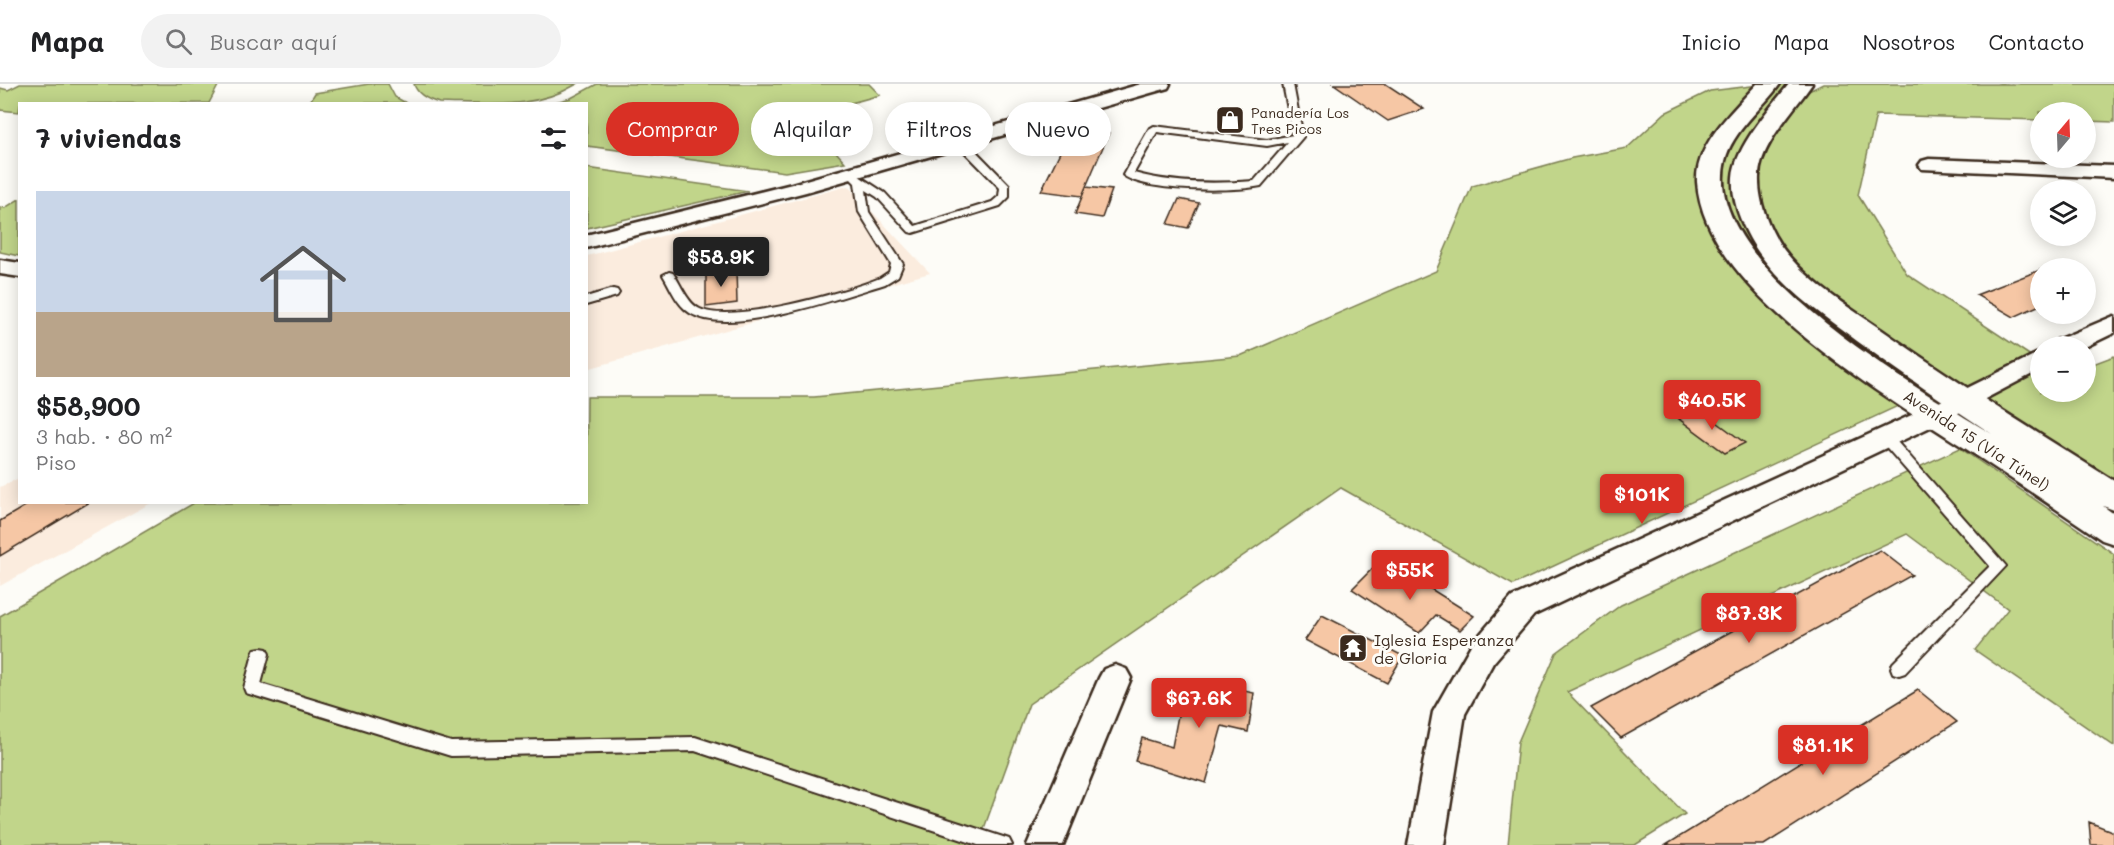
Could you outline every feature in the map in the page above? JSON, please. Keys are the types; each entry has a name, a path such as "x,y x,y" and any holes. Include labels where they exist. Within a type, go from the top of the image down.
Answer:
{"main road":[{"name":"Avenida 15 (Vía Túnel)","path":"1769,84 1713,157 1710,185 1715,209 1723,231 1735,250 1758,277 1800,316 1841,348 2114,497"},
{"name":"Avenida 15 (Vía Túnel)","path":"1801,84 1757,147 1748,164 1745,176 1752,214 1775,256 1840,315 1901,358 1950,407 2114,531"}],"street":[{"path":"993,133 1161,84"},
{"path":"588,242 854,177 918,156"},
{"path":"1929,165 2114,172"},
{"path":"0,267 18,270"},
{"path":"2088,336 2114,324"},
{"path":"1426,845 1449,712 1482,654 1523,606 1886,438 2030,365"},
{"path":"1045,845 1114,678"}],"lane":[{"path":"1288,84 1298,137"},
{"path":"1154,129 1267,142 1298,137 1257,184 1222,187 1152,183 1128,175 1154,129"},
{"path":"854,177 881,195 913,230 996,204 1004,197 1005,187 975,156"},
{"path":"669,275 688,306 697,312 719,317 753,315 881,282 891,277 896,271 897,264 864,212 854,177"},
{"path":"588,300 613,292"},
{"path":"1886,438 1999,566 1899,668"},
{"path":"261,654 252,688 451,749 695,744 1004,845"}],"shaded area":[{"path":"848,186 930,273 588,369 588,256"},
{"path":"18,478 18,504 149,504 0,586 0,487"}],"green space":[{"path":"20,84 219,84 210,102 18,102 18,112 0,110 0,88 8,90"},
{"path":"369,84 388,84 395,97 404,102 310,102 315,93"},
{"path":"414,84 577,84 561,92 527,102 436,102 427,99"},
{"path":"597,84 869,84 880,95 855,102 751,102 751,156 840,156 845,162 785,172 663,156 739,156 739,102 606,102 606,148 588,146 588,102 555,102 571,98"},
{"path":"1768,84 1788,84 1786,87 1807,92 1823,84 2114,84 2114,122 2096,121 2096,102 2030,102 2030,120 1876,115 1858,195 1907,274 2030,355 2030,402 2096,402 2096,363 2114,356 2114,491 1945,384 1513,585 1341,488 1029,704 978,845 0,845 0,616 192,504 588,504 588,397 814,397 1240,356 1436,271 1472,186 1572,158 1627,148 1665,113 1710,91"},
{"path":"588,168 748,191 588,228"},
{"path":"18,200 18,256 0,252 0,207 5,208"},
{"path":"1960,448 2114,554 2114,746 1975,650 2008,609 1907,534 1567,692 1685,814 1635,845 1508,845 1518,742 1556,653 1621,605"}],"building":[{"path":"1334,84 1386,84 1424,109 1388,121"},
{"path":"1058,156 1099,156 1082,196 1041,191"},
{"path":"1086,187 1112,190 1102,218 1075,214"},
{"path":"1179,199 1199,203 1188,228 1168,224"},
{"path":"736,270 737,303 706,307 706,273"},
{"path":"2030,274 2030,310 2014,317 1976,295"},
{"path":"1699,409 1745,443 1725,453 1679,419"},
{"path":"29,504 87,504 0,556 0,521"},
{"path":"1880,550 1912,575 1621,738 1591,708"},
{"path":"1373,568 1394,582 1404,572 1474,616 1460,630 1436,615 1419,633 1352,589"},
{"name":"Iglesia Esperanza de Gloria","path":"1322,615 1403,656 1387,683 1305,640"},
{"path":"1185,679 1254,693 1248,732 1222,726 1206,783 1135,761 1142,738 1172,747"},
{"path":"1918,690 1957,722 1764,845 1666,845"},
{"path":"2089,822 2114,832 2114,845 2091,845"}],"place":[{"name":"Panadería Los Tres Picos","path":"1230,120"},
{"name":"Iglesia Esperanza de Gloria","path":"1353,648"}]}
